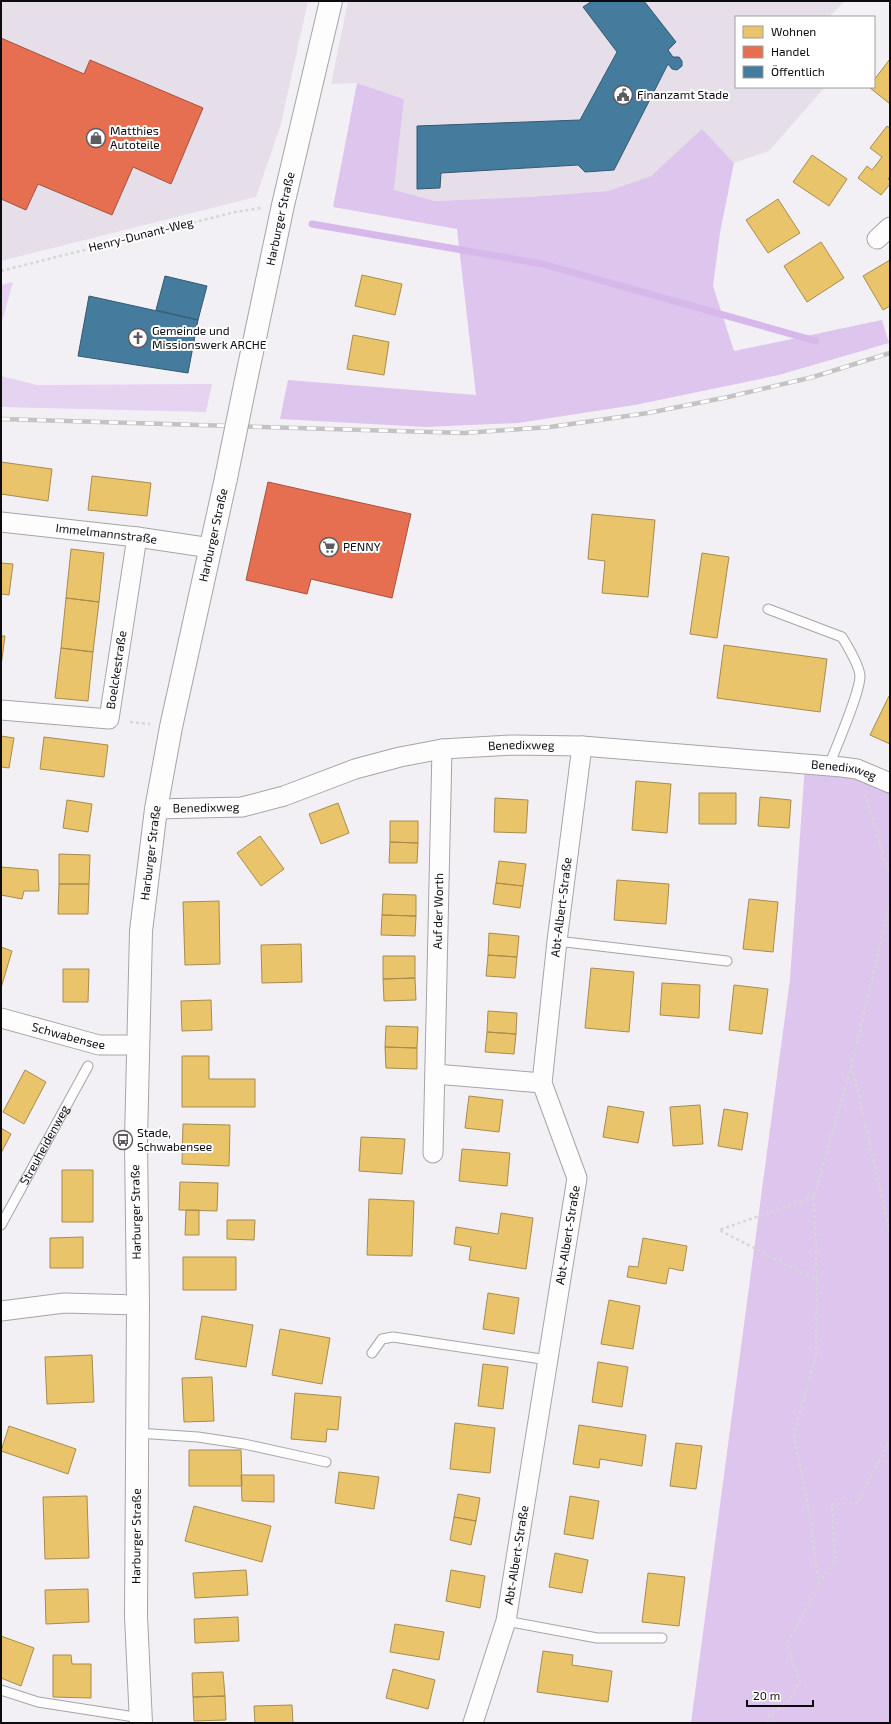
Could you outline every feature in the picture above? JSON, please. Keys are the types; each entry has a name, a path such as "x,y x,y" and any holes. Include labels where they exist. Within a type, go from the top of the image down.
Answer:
{"main road":[{"name":"Harburger Straße","path":"141,1721 136,1616 138,1305 136,1147 141,931 156,809 171,727 226,478 283,205 331,1"}],"street":[{"name":"Immelmannstraße","path":"1,522 137,537 210,548"},
{"name":"Boelckestraße","path":"1,710 109,720 137,537"},
{"name":"Benedixweg","path":"156,809 242,807 284,796 355,769 400,757 442,749 512,744 582,746 829,766 857,769 890,783"},
{"name":"Abt-Albert-Straße","path":"473,1723 506,1621 577,1178 542,1083 557,941 582,746"},
{"name":"Auf der Worth","path":"433,1153 442,749"},
{"name":"Schwabensee","path":"1,1018 99,1046 138,1045"},
{"path":"435,1074 542,1083"},
{"path":"1,1311 64,1303 138,1305"}],"lane":[{"path":"768,609 842,637 853,657 860,676 856,695 829,766"},
{"path":"557,941 727,961"},
{"name":"Streuheidenweg","path":"1,1225 88,1066"},
{"path":"372,1352 382,1339 392,1337 548,1360"},
{"path":"137,1433 206,1438 244,1444 326,1462"},
{"path":"506,1621 597,1638 662,1638"},
{"path":"1,1690 38,1702 141,1721"}],"path":[{"name":"Henry-Dunant-Weg","path":"1,271 235,212 283,205"},
{"path":"109,720 171,727"},
{"path":"857,769 890,877"},
{"path":"819,1585 810,1516 794,1435 816,1355 817,1280 814,1197 852,1064 890,904"},
{"path":"852,1064 890,1233"},
{"path":"814,1197 719,1230 817,1280"},
{"path":"767,1723 769,1715 788,1701 800,1682 787,1644 819,1585 835,1561 832,1504 857,1503 890,1440"}],"shaded area":[{"path":"1,1 308,1 281,124 256,197 1,261"},
{"path":"348,1 845,1 830,16 735,16 735,88 824,88 769,151 734,163 702,130 651,176 608,191 528,197 435,201 394,191 404,99 357,83 331,84"},
{"path":"357,83 404,99 394,190 435,201 528,197 608,191 651,176 702,129 734,163 720,233 713,286 734,351 882,320 889,343 779,375 635,405 518,423 426,427 280,419 288,380 476,395 457,229 333,207"},
{"path":"13,282 1,325 1,285"},
{"path":"1,376 37,385 212,384 206,412 1,407"},
{"path":"805,764 890,783 890,1723 691,1723 790,979"}],"building: Wohnen":[{"path":"890,59 890,104 870,88 875,88 875,79"},
{"path":"887,126 890,128 890,176 888,179 890,184 881,195 858,178 867,166 872,170 882,157 870,148"},
{"path":"812,155 847,179 829,206 793,182"},
{"path":"778,199 800,233 768,253 746,220"},
{"path":"821,242 844,278 807,302 784,266"},
{"path":"890,260 890,306 883,310 863,276"},
{"path":"362,275 402,284 395,315 355,306"},
{"path":"353,335 389,342 384,375 347,369"},
{"path":"1,462 52,469 48,501 1,494"},
{"path":"92,476 151,483 147,516 88,510"},
{"path":"592,514 655,520 648,597 602,593 605,561 588,559"},
{"path":"71,549 104,553 99,602 66,598"},
{"path":"702,553 729,557 717,638 690,634"},
{"path":"1,563 13,564 9,595 1,594"},
{"path":"66,598 99,602 93,652 61,648"},
{"path":"1,636 5,636 1,666"},
{"path":"724,645 827,659 820,712 717,698"},
{"path":"61,648 93,652 88,701 55,698"},
{"path":"890,696 890,744 870,735"},
{"path":"1,736 14,738 9,768 1,767"},
{"path":"44,737 108,745 104,777 40,769"},
{"path":"636,781 671,784 667,833 632,830"},
{"path":"699,793 736,793 736,824 699,824"},
{"path":"760,797 791,800 789,828 758,826"},
{"path":"495,798 528,800 526,833 494,832"},
{"path":"67,800 92,804 88,832 63,828"},
{"path":"338,803 349,833 321,844 309,814"},
{"path":"390,821 418,821 418,843 390,842"},
{"path":"260,836 284,869 261,886 237,853"},
{"path":"390,842 418,843 417,863 389,863"},
{"path":"59,854 90,855 89,884 59,884"},
{"path":"499,861 526,864 523,886 496,883"},
{"path":"1,867 38,870 39,891 24,891 22,899 1,895"},
{"path":"617,880 669,884 666,924 614,920"},
{"path":"496,883 523,886 520,908 493,904"},
{"path":"59,884 89,884 88,914 58,914"},
{"path":"383,894 416,895 416,916 382,915"},
{"path":"749,899 778,902 773,952 743,949"},
{"path":"219,901 220,964 185,965 183,902"},
{"path":"382,915 416,916 415,936 381,935"},
{"path":"489,933 519,936 517,957 488,955"},
{"path":"301,944 302,982 262,983 261,945"},
{"path":"1,947 12,951 1,988"},
{"path":"488,955 517,957 515,978 486,976"},
{"path":"383,956 415,956 415,978 383,979"},
{"path":"591,968 634,972 629,1032 585,1028"},
{"path":"63,969 89,969 88,1002 63,1002"},
{"path":"415,978 416,1000 384,1001 383,979"},
{"path":"662,983 700,985 699,1018 660,1015"},
{"path":"734,985 768,989 762,1034 729,1030"},
{"path":"211,1000 212,1030 182,1031 181,1001"},
{"path":"488,1011 517,1013 516,1034 487,1032"},
{"path":"386,1026 418,1027 417,1048 385,1047"},
{"path":"487,1032 516,1034 514,1054 485,1052"},
{"path":"385,1047 417,1048 417,1069 386,1068"},
{"path":"182,1056 209,1056 209,1079 255,1079 255,1107 182,1107"},
{"path":"25,1070 46,1082 24,1124 3,1112"},
{"path":"469,1096 503,1100 499,1132 465,1128"},
{"path":"700,1105 703,1144 673,1146 670,1107"},
{"path":"608,1106 644,1112 638,1143 603,1137"},
{"path":"724,1109 748,1113 742,1150 718,1146"},
{"path":"183,1124 230,1125 229,1166 182,1164"},
{"path":"1,1128 11,1134 1,1153"},
{"path":"361,1137 405,1139 402,1174 359,1171"},
{"path":"462,1149 510,1153 507,1186 459,1181"},
{"path":"62,1170 93,1170 93,1222 62,1222"},
{"path":"180,1182 218,1183 217,1211 179,1210"},
{"path":"369,1199 414,1201 412,1256 367,1255"},
{"path":"186,1210 199,1210 199,1235 185,1235"},
{"path":"501,1213 533,1218 526,1269 469,1260 471,1247 454,1244 456,1227 498,1234"},
{"path":"227,1220 255,1220 254,1240 227,1239"},
{"path":"83,1237 83,1268 50,1268 50,1238"},
{"path":"643,1238 687,1246 683,1271 669,1268 666,1284 627,1277 629,1266 638,1267"},
{"path":"183,1257 236,1257 236,1290 183,1290"},
{"path":"488,1293 519,1298 514,1334 483,1329"},
{"path":"609,1300 640,1306 633,1349 601,1344"},
{"path":"202,1316 253,1325 246,1367 195,1359"},
{"path":"280,1329 330,1338 322,1384 272,1375"},
{"path":"92,1355 94,1402 47,1404 45,1357"},
{"path":"598,1362 628,1367 622,1407 592,1402"},
{"path":"483,1364 508,1367 503,1409 478,1406"},
{"path":"212,1377 214,1421 184,1422 182,1378"},
{"path":"295,1393 341,1397 338,1430 327,1429 326,1442 291,1439"},
{"path":"455,1423 495,1428 490,1473 450,1469"},
{"path":"579,1425 646,1435 642,1466 600,1459 599,1468 573,1464"},
{"path":"9,1426 76,1449 68,1474 1,1451"},
{"path":"676,1443 702,1446 696,1489 670,1486"},
{"path":"189,1450 241,1450 242,1486 189,1486"},
{"path":"339,1472 379,1477 374,1509 335,1503"},
{"path":"241,1475 274,1475 274,1502 242,1501"},
{"path":"458,1494 480,1498 476,1521 454,1517"},
{"path":"87,1496 89,1558 45,1559 43,1497"},
{"path":"570,1496 599,1501 593,1539 564,1534"},
{"path":"194,1506 271,1526 262,1562 185,1541"},
{"path":"454,1517 476,1521 471,1545 450,1540"},
{"path":"555,1553 588,1560 582,1593 549,1587"},
{"path":"246,1570 248,1595 195,1598 193,1573"},
{"path":"451,1570 485,1576 480,1608 446,1601"},
{"path":"648,1573 685,1577 679,1626 642,1622"},
{"path":"88,1589 89,1622 46,1624 45,1590"},
{"path":"238,1617 239,1641 195,1643 194,1619"},
{"path":"395,1624 444,1632 439,1660 390,1652"},
{"path":"1,1636 34,1648 21,1686 1,1678"},
{"path":"543,1651 573,1655 572,1665 612,1671 608,1702 537,1692"},
{"path":"53,1655 71,1655 72,1664 91,1664 91,1698 53,1697"},
{"path":"393,1669 435,1680 428,1709 386,1698"},
{"path":"223,1672 225,1696 193,1697 192,1673"},
{"path":"225,1696 226,1720 194,1721 193,1697"},
{"path":"292,1705 293,1723 255,1723 254,1706"}],"building: Handel":[{"name":"Matthies Autoteile","path":"1,38 84,74 90,60 203,108 171,184 133,167 112,215 38,184 26,210 1,199"},
{"name":"PENNY","path":"268,482 411,514 392,598 311,579 307,594 246,580"}],"building: Öffentlich":[{"name":"Finanzamt Stade","path":"592,1 644,1 676,42 668,50 673,57 679,57 682,61 682,66 677,70 672,69 668,64 614,170 585,172 578,165 441,173 440,188 417,189 417,126 580,120 617,52 583,7"},
{"path":"165,276 207,286 198,320 156,310"},
{"name":"Gemeinde und Missionswerk ARCHE","path":"89,296 198,320 188,373 78,356"}],"waterway":[{"path":"312,224 543,264 816,341"}],"railway":[{"path":"1,419 464,433 550,427 648,413 728,397 813,377 890,353"}],"place":[{"name":"Finanzamt Stade","path":"623,95"},
{"name":"Matthies Autoteile","path":"96,138"},
{"name":"Gemeinde und Missionswerk ARCHE","path":"138,338"},
{"name":"PENNY","path":"329,547"},
{"name":"Stade, Schwabensee","path":"123,1140"}]}
